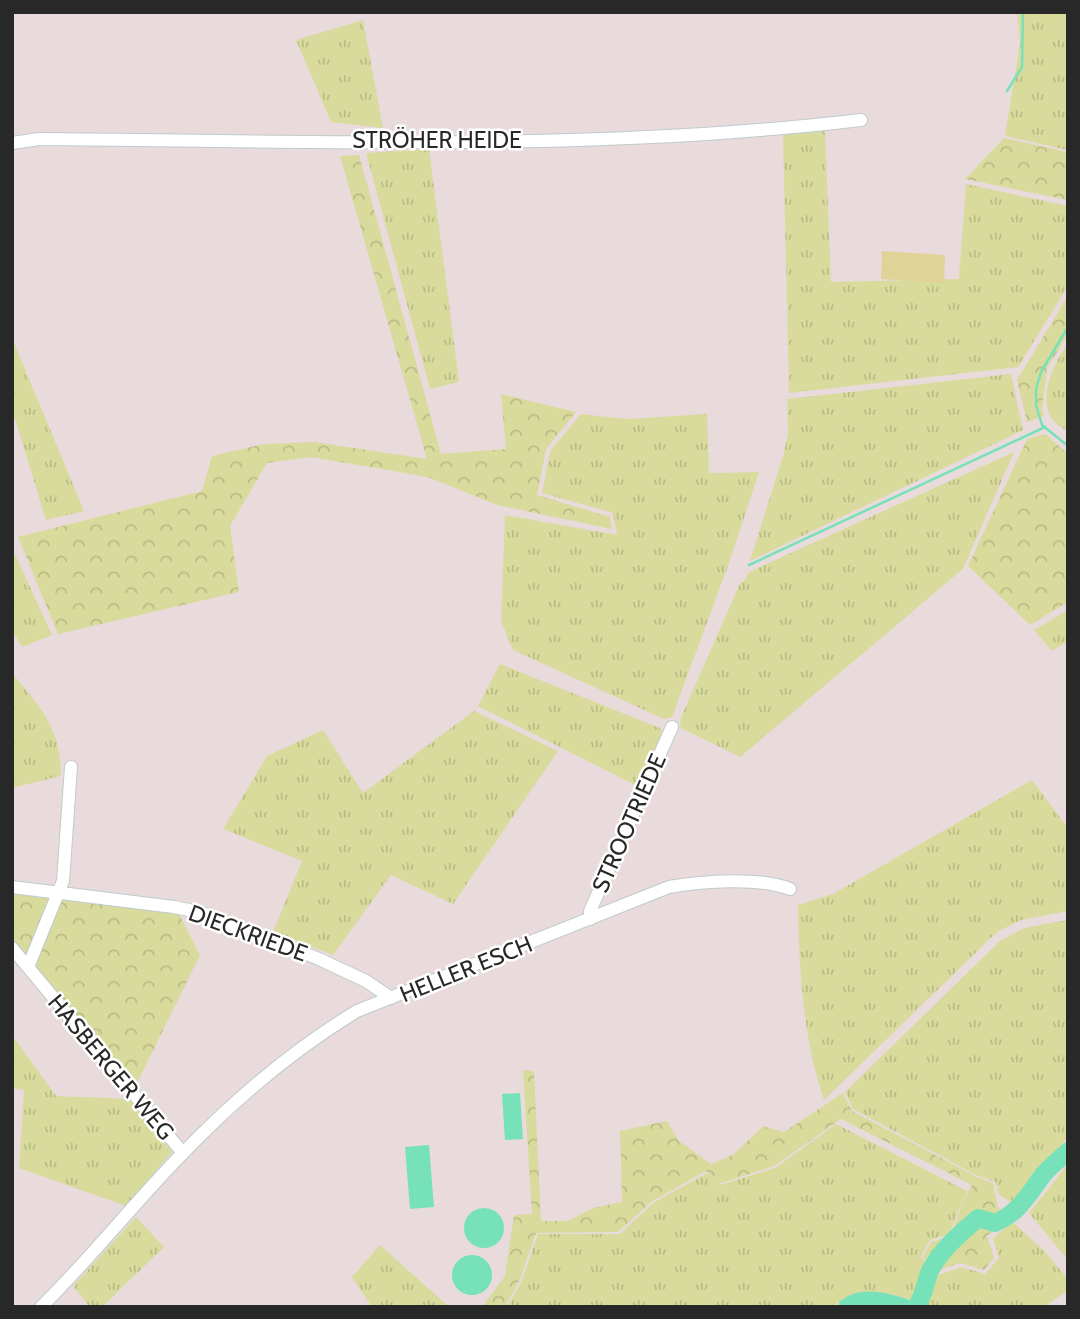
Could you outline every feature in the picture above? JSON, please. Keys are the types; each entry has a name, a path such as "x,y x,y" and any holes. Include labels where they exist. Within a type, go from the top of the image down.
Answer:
{"street":[{"name":"STRÖHER HEIDE","path":"12,143 39,139 502,141 774,130 861,120"},
{"name":"STROOTRIEDE","path":"590,919 590,911 671,727"},
{"path":"28,967 60,894 63,881 71,767"},
{"name":"HELLER ESCH","path":"183,1153 265,1077 319,1034 357,1011 669,887 700,882 771,884 790,889"},
{"name":"DIECKRIEDE","path":"12,887 203,913 318,959 366,981 391,998"},
{"name":"HASBERGER WEG","path":"12,948 183,1153 86,1262 41,1307"}],"green space":[{"path":"1017,12 1068,12 1068,150 1005,136 1020,43"},
{"path":"363,20 383,128 331,122 296,40"},
{"path":"825,131 831,282 959,279 966,184 1068,206 1068,286 1018,367 789,393 783,135"},
{"path":"1004,138 1068,152 1068,200 965,179"},
{"path":"429,149 459,382 430,389 366,153"},
{"path":"359,155 441,454 506,449 501,394 576,412 546,449 537,495 610,517 612,529 497,505 428,477 311,457 267,463 230,526 239,592 58,634 18,537 202,491 212,456 264,444 314,442 427,459 340,156"},
{"path":"1068,296 1068,334 1047,369 1042,409 1044,416 1027,422 1017,380"},
{"path":"12,338 84,511 46,520 12,409"},
{"path":"1068,343 1068,432 1052,419 1046,398 1053,368"},
{"path":"1011,374 1023,430 750,561 784,453 788,433 787,399"},
{"path":"581,414 626,419 707,414 709,473 759,472 729,563 672,717 664,719 513,650 501,621 505,515 617,535 613,513 542,493 550,451"},
{"path":"1045,434 1068,454 1068,602 1030,625 968,566 1027,439"},
{"path":"1014,452 963,569 740,757 681,728 680,720 741,581 744,582 749,572"},
{"path":"12,548 52,635 22,647 12,630"},
{"path":"1068,610 1068,641 1052,651 1034,630"},
{"path":"500,664 660,728 662,733 637,786 478,706"},
{"path":"12,673 40,708 53,732 61,776 12,788"},
{"path":"474,711 558,751 453,904 391,875 333,955 273,932 302,861 223,829 267,756 323,730 363,793"},
{"path":"1032,780 1068,828 1068,911 1021,920 997,932 824,1100 807,1028 798,905 833,894"},
{"path":"12,894 179,914 200,955 136,1085 12,945"},
{"path":"1068,920 1068,1136 1014,1204 998,1194 996,1182 978,1176 853,1109 845,1092 1000,941 1024,928"},
{"path":"12,1035 56,1096 130,1099 172,1152 126,1206 19,1168 24,1090 12,1088"},
{"path":"523,1070 534,1071 541,1221 568,1221 593,1208 622,1202 620,1131 667,1121 679,1141 711,1164 733,1155 763,1126 784,1132 843,1093 852,1111 993,1183 998,1207 1010,1219 987,1236 994,1258 984,1270 960,1263 935,1271 923,1257 931,1242 951,1236 963,1201 972,1185 841,1119 774,1166 719,1184 706,1171 651,1202 618,1232 536,1233 520,1279 505,1307 482,1307 505,1276 514,1215 532,1214"},
{"path":"836,1124 967,1191 949,1234 930,1240 921,1257 927,1264 921,1291 912,1300 891,1295 860,1293 833,1307 507,1307 522,1280 538,1234 620,1234 653,1203 707,1173 720,1185 775,1168"},
{"path":"1068,1164 1068,1260 1029,1213"},
{"path":"136,1217 164,1247 102,1307 90,1307 73,1286"},
{"path":"1013,1222 1045,1252 1068,1279 1068,1290 1044,1307 924,1307 931,1296 936,1276 961,1267 985,1274 999,1258 993,1238"},
{"path":"380,1245 449,1307 372,1307 352,1277"}],"shaded area":[{"path":"882,251 945,255 944,283 881,279"},
{"path":"520,1093 523,1139 505,1140 502,1094"},
{"path":"429,1145 434,1207 410,1209 405,1147"},
{"path":"484,1208 498,1214 504,1228 498,1242 484,1248 470,1242 464,1228 470,1214"},
{"path":"472,1255 480,1256 486,1261 491,1267 491,1283 486,1289 480,1294 472,1295 464,1294 458,1289 453,1283 452,1275 453,1267 458,1261 464,1256"}],"waterway":[{"path":"1007,91 1022,67 1023,12"},
{"path":"1068,327 1041,372 1036,389 1036,405 1042,425 1068,446"},
{"path":"749,565 1045,427"},
{"path":"916,1307 930,1271 951,1242 978,1218 995,1223 1011,1214 1046,1172 1068,1151"},
{"path":"847,1307 867,1300 903,1307"}]}
